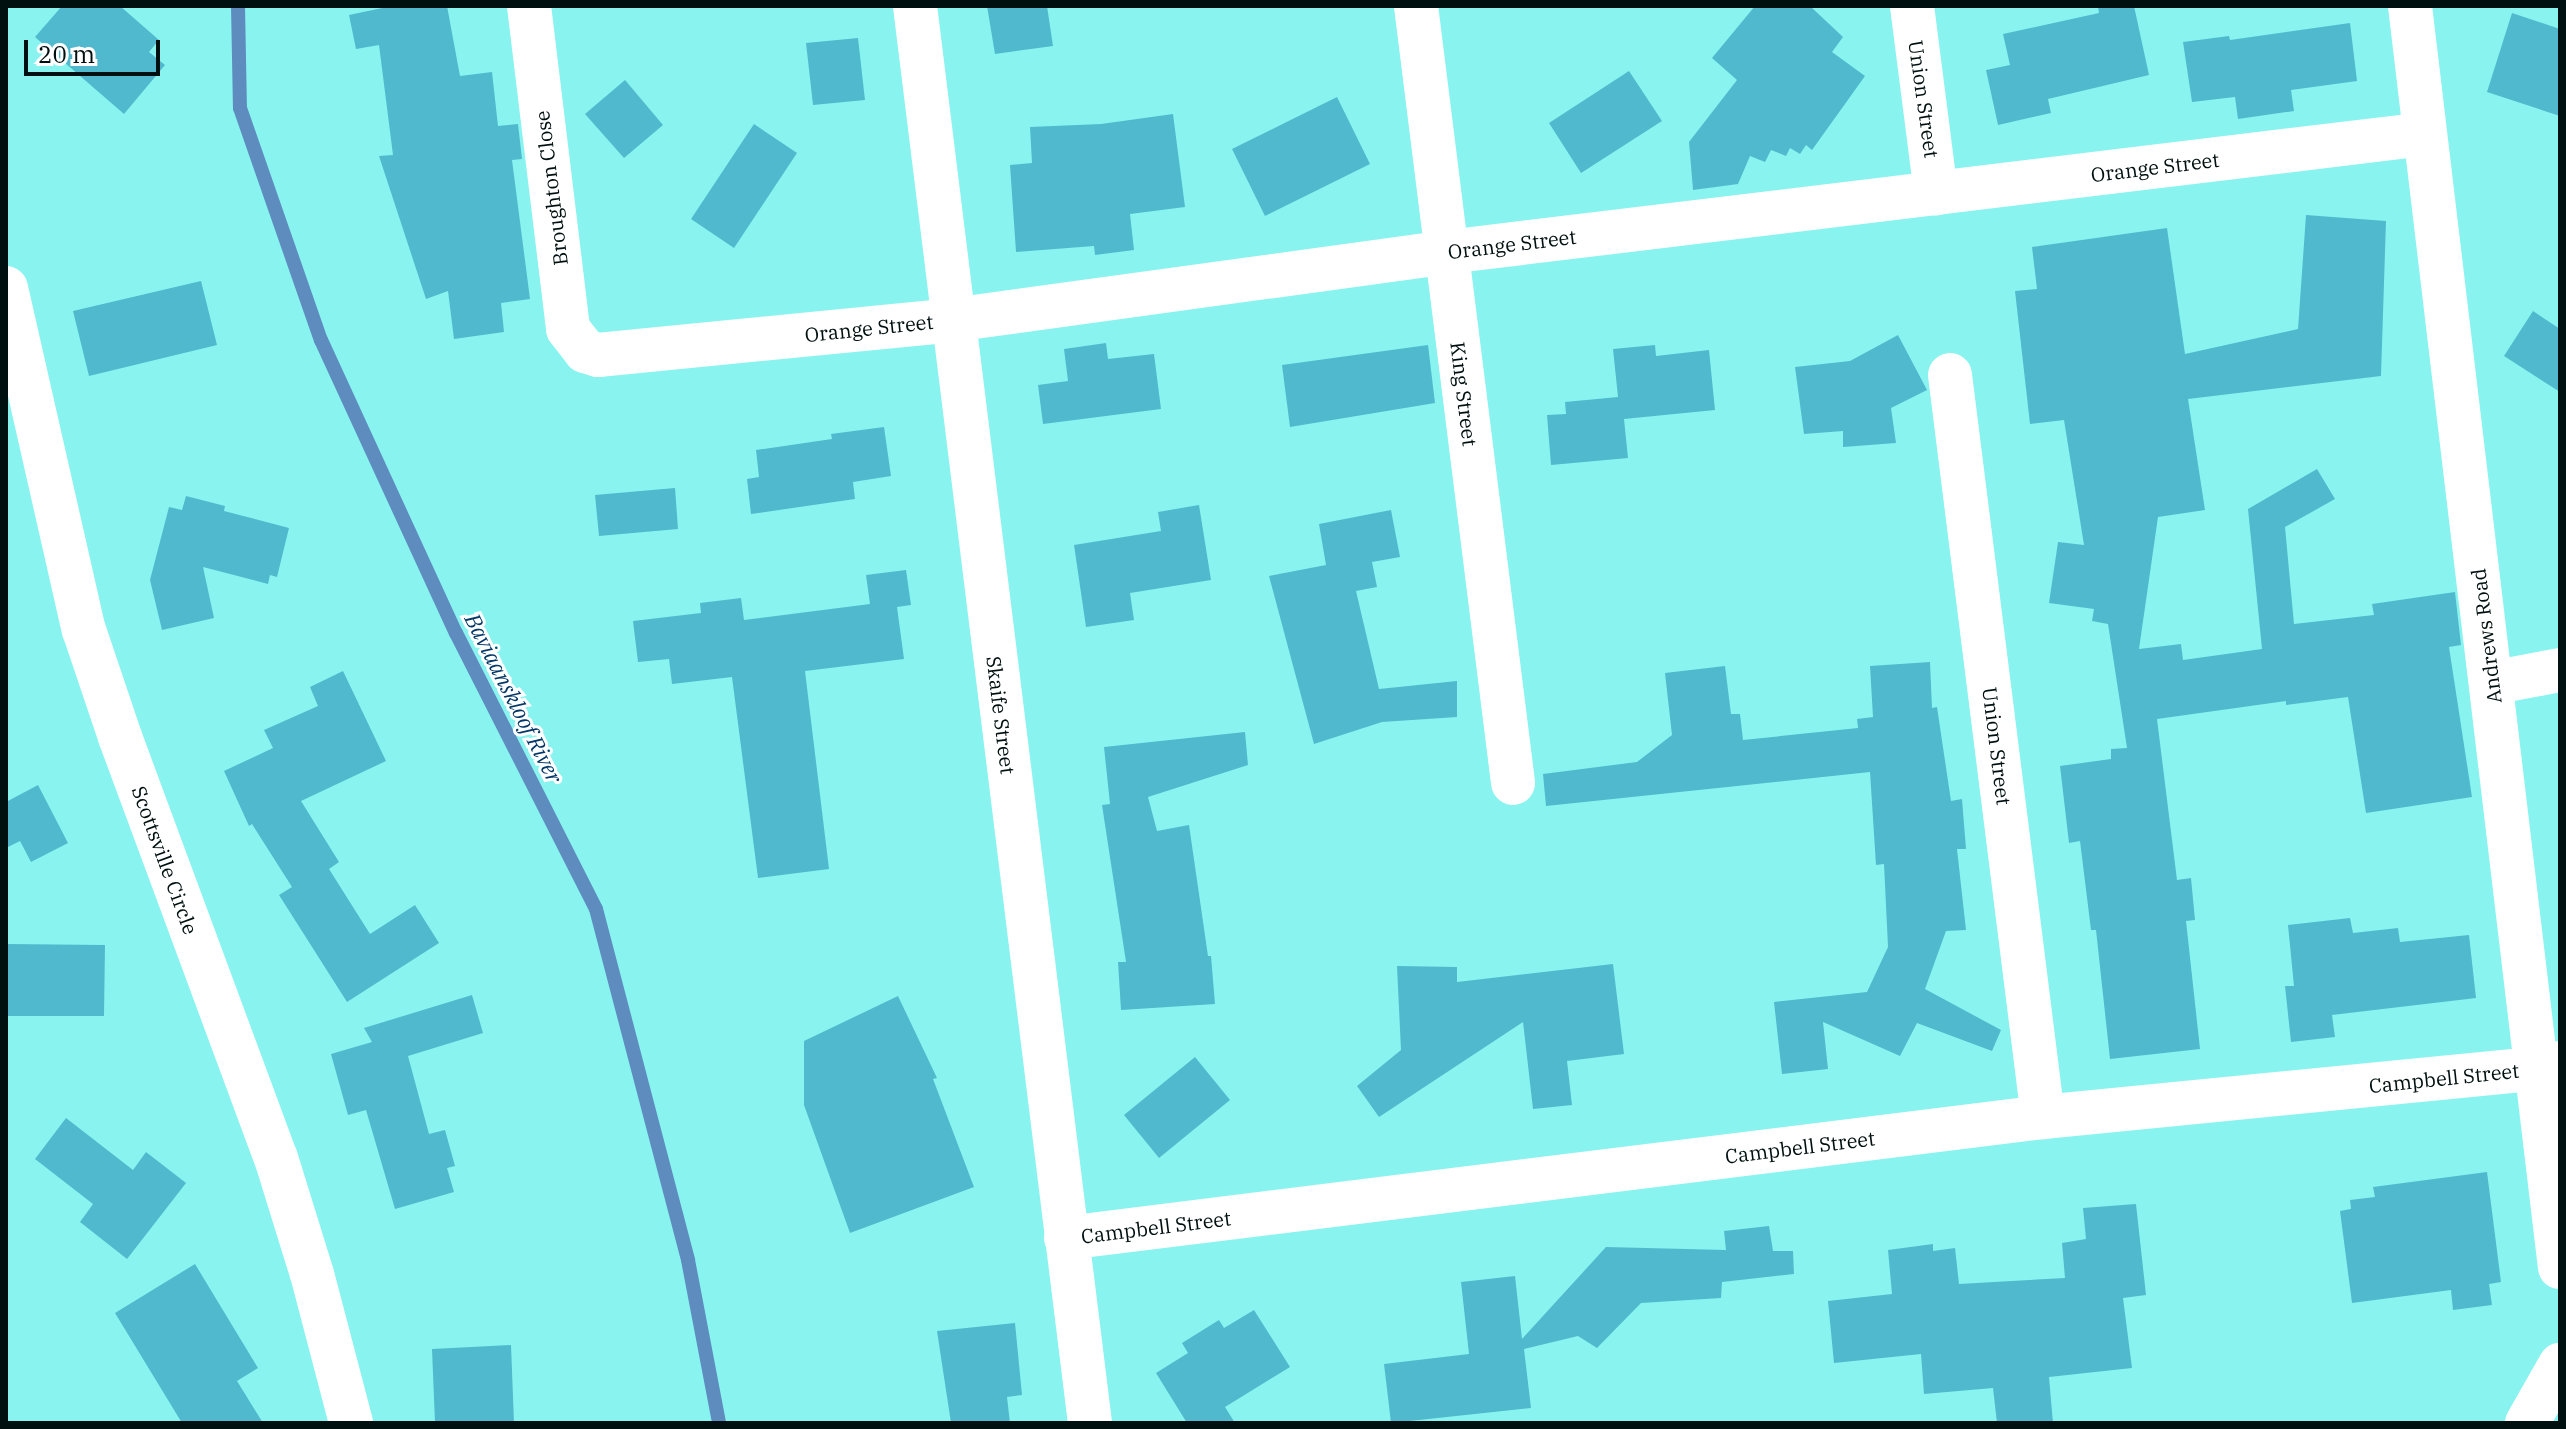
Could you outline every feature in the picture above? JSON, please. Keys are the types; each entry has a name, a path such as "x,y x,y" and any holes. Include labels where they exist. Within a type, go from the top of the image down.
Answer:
{"street":[{"name":"Broughton Close","path":"529,6 568,329 585,351 598,355"},
{"name":"Skaife Street","path":"915,6 1090,1423"},
{"name":"King Street","path":"1416,6 1513,783"},
{"name":"Union Street","path":"1912,6 1936,193"},
{"name":"Andrews Road","path":"2410,6 2491,683 2547,1066 2560,1267"},
{"name":"Orange Street","path":"598,355 952,320 1447,252 2425,134"},
{"name":"Scottsville Circle","path":"6,288 84,630 120,737 276,1158 312,1274 351,1423"},
{"name":"Union Street","path":"1950,375 2043,1117"},
{"path":"2491,683 2560,670"},
{"name":"Campbell Street","path":"1066,1238 2043,1117 2547,1066"},
{"path":"2527,1423 2560,1365"}],"building":[{"path":"62,6 120,6 159,40 149,52 165,65 124,114 35,37"},
{"path":"392,6 447,6 460,76 492,72 498,126 518,124 522,159 512,160 530,299 501,303 504,332 454,339 448,291 426,299 379,156 393,155 379,45 356,49 349,15"},
{"path":"987,6 1047,6 1053,46 995,54"},
{"path":"1755,6 1810,6 1843,37 1832,52 1865,76 1812,150 1806,145 1800,154 1790,148 1786,156 1771,150 1765,162 1750,156 1738,184 1693,190 1689,142 1737,80 1712,58"},
{"path":"2098,6 2134,6 2149,75 2048,99 2051,113 1998,125 1986,70 2010,65 2003,34 2099,13"},
{"path":"2512,13 2560,29 2560,116 2487,92"},
{"path":"2350,23 2357,81 2291,90 2294,111 2238,119 2235,97 2192,102 2183,42 2229,36 2230,40"},
{"path":"858,38 865,100 813,105 806,43"},
{"path":"1629,71 1662,121 1581,173 1549,123"},
{"path":"625,80 663,125 624,158 585,114"},
{"path":"1337,97 1370,164 1265,216 1232,149"},
{"path":"1173,114 1185,207 1130,214 1134,250 1095,255 1094,246 1016,252 1010,165 1032,163 1030,127 1101,124"},
{"path":"754,124 797,153 734,248 691,219"},
{"path":"2306,215 2386,221 2381,376 2188,399 2205,510 2158,517 2139,649 2181,644 2183,660 2262,649 2248,509 2317,469 2335,499 2285,527 2294,624 2374,615 2372,604 2455,592 2461,645 2449,647 2472,797 2366,813 2348,697 2286,705 2286,701 2157,719 2177,880 2191,878 2195,920 2186,921 2200,1049 2110,1059 2096,930 2091,930 2080,841 2069,843 2060,766 2111,759 2111,749 2127,748 2108,624 2092,621 2094,609 2049,603 2058,542 2084,545 2064,420 2030,424 2015,291 2037,289 2032,247 2167,228 2185,354 2298,329"},
{"path":"201,281 217,345 89,376 73,311"},
{"path":"2533,311 2560,329 2560,392 2504,356"},
{"path":"1898,335 1927,390 1891,408 1896,443 1843,447 1843,431 1804,434 1795,367 1850,361"},
{"path":"1106,343 1108,359 1154,354 1161,409 1043,424 1038,385 1068,381 1064,349"},
{"path":"1428,345 1435,403 1290,427 1282,365"},
{"path":"1655,345 1656,356 1709,350 1715,410 1624,419 1628,458 1551,465 1547,415 1566,414 1565,402 1618,397 1613,349"},
{"path":"884,427 891,476 853,482 855,499 751,514 747,479 759,477 756,450 832,439 831,434"},
{"path":"675,488 678,529 599,536 595,495"},
{"path":"186,496 225,506 224,511 289,528 277,577 270,575 268,584 203,567 214,618 162,630 150,580 169,507 182,510"},
{"path":"1199,505 1211,580 1130,593 1134,620 1086,627 1074,545 1161,531 1158,512"},
{"path":"1391,510 1400,557 1372,562 1377,587 1356,591 1379,689 1457,681 1457,717 1382,722 1314,744 1269,576 1326,565 1319,524"},
{"path":"906,570 911,605 897,607 904,659 805,671 829,869 758,878 732,677 672,684 669,659 638,662 633,621 701,613 700,603 741,598 744,620 870,604 866,575"},
{"path":"1930,662 1932,708 1937,707 1951,801 1962,799 1966,849 1957,849 1966,930 1946,931 1925,989 2001,1030 1992,1051 1917,1023 1900,1056 1823,1022 1828,1069 1782,1074 1774,1002 1867,992 1888,947 1884,864 1876,865 1870,772 1546,806 1543,774 1637,762 1672,735 1665,673 1725,666 1731,714 1740,714 1743,740 1858,728 1857,719 1873,717 1870,666"},
{"path":"343,671 386,761 301,801 339,862 329,869 370,934 415,905 439,943 347,1002 279,895 292,887 252,824 249,826 224,771 273,748 264,730 318,706 310,687"},
{"path":"1245,732 1248,765 1148,797 1157,831 1189,825 1208,956 1211,956 1215,1004 1121,1010 1118,962 1126,962 1102,805 1110,804 1104,747"},
{"path":"38,785 68,843 31,862 20,841 6,848 6,802"},
{"path":"2350,918 2353,933 2398,928 2400,942 2469,935 2476,998 2332,1015 2335,1037 2291,1042 2285,986 2294,986 2288,925"},
{"path":"6,944 105,945 104,1016 6,1016"},
{"path":"1613,964 1624,1054 1567,1061 1572,1105 1533,1109 1523,1022 1379,1117 1357,1086 1401,1050 1397,966 1457,967 1457,982"},
{"path":"472,995 483,1033 408,1056 429,1134 445,1130 455,1166 447,1168 454,1192 395,1209 366,1110 348,1115 331,1054 372,1042 364,1028"},
{"path":"898,996 937,1078 933,1079 974,1187 850,1233 804,1105 804,1041"},
{"path":"1195,1057 1230,1100 1159,1158 1124,1115"},
{"path":"66,1118 133,1170 146,1152 186,1183 127,1259 80,1222 93,1204 35,1159"},
{"path":"2487,1172 2501,1282 2489,1284 2492,1305 2453,1310 2451,1290 2352,1303 2340,1211 2351,1209 2350,1200 2375,1197 2373,1187"},
{"path":"2136,1204 2146,1295 2123,1298 2132,1368 2049,1377 2053,1423 1997,1423 1993,1388 1924,1394 1921,1354 1834,1363 1828,1301 1892,1294 1888,1250 1933,1244 1933,1251 1955,1248 1959,1284 2065,1278 2062,1243 2086,1239 2083,1208"},
{"path":"1769,1226 1773,1251 1793,1251 1794,1274 1722,1282 1721,1298 1641,1303 1597,1348 1578,1336 1524,1349 1531,1408 1391,1423 1384,1364 1469,1354 1461,1282 1515,1276 1522,1339 1606,1247 1726,1250 1724,1231"},
{"path":"195,1264 258,1368 237,1381 263,1423 182,1423 115,1313"},
{"path":"1254,1310 1290,1367 1225,1407 1235,1423 1187,1423 1156,1373 1188,1353 1182,1343 1219,1320 1224,1328"},
{"path":"1015,1323 1022,1395 1007,1397 1010,1423 951,1423 937,1331"},
{"path":"511,1345 514,1423 435,1423 432,1349"}],"waterway":[{"name":"Baviaanskloof River","path":"238,6 240,108 321,340 456,633 596,909 688,1260 719,1423"}]}
